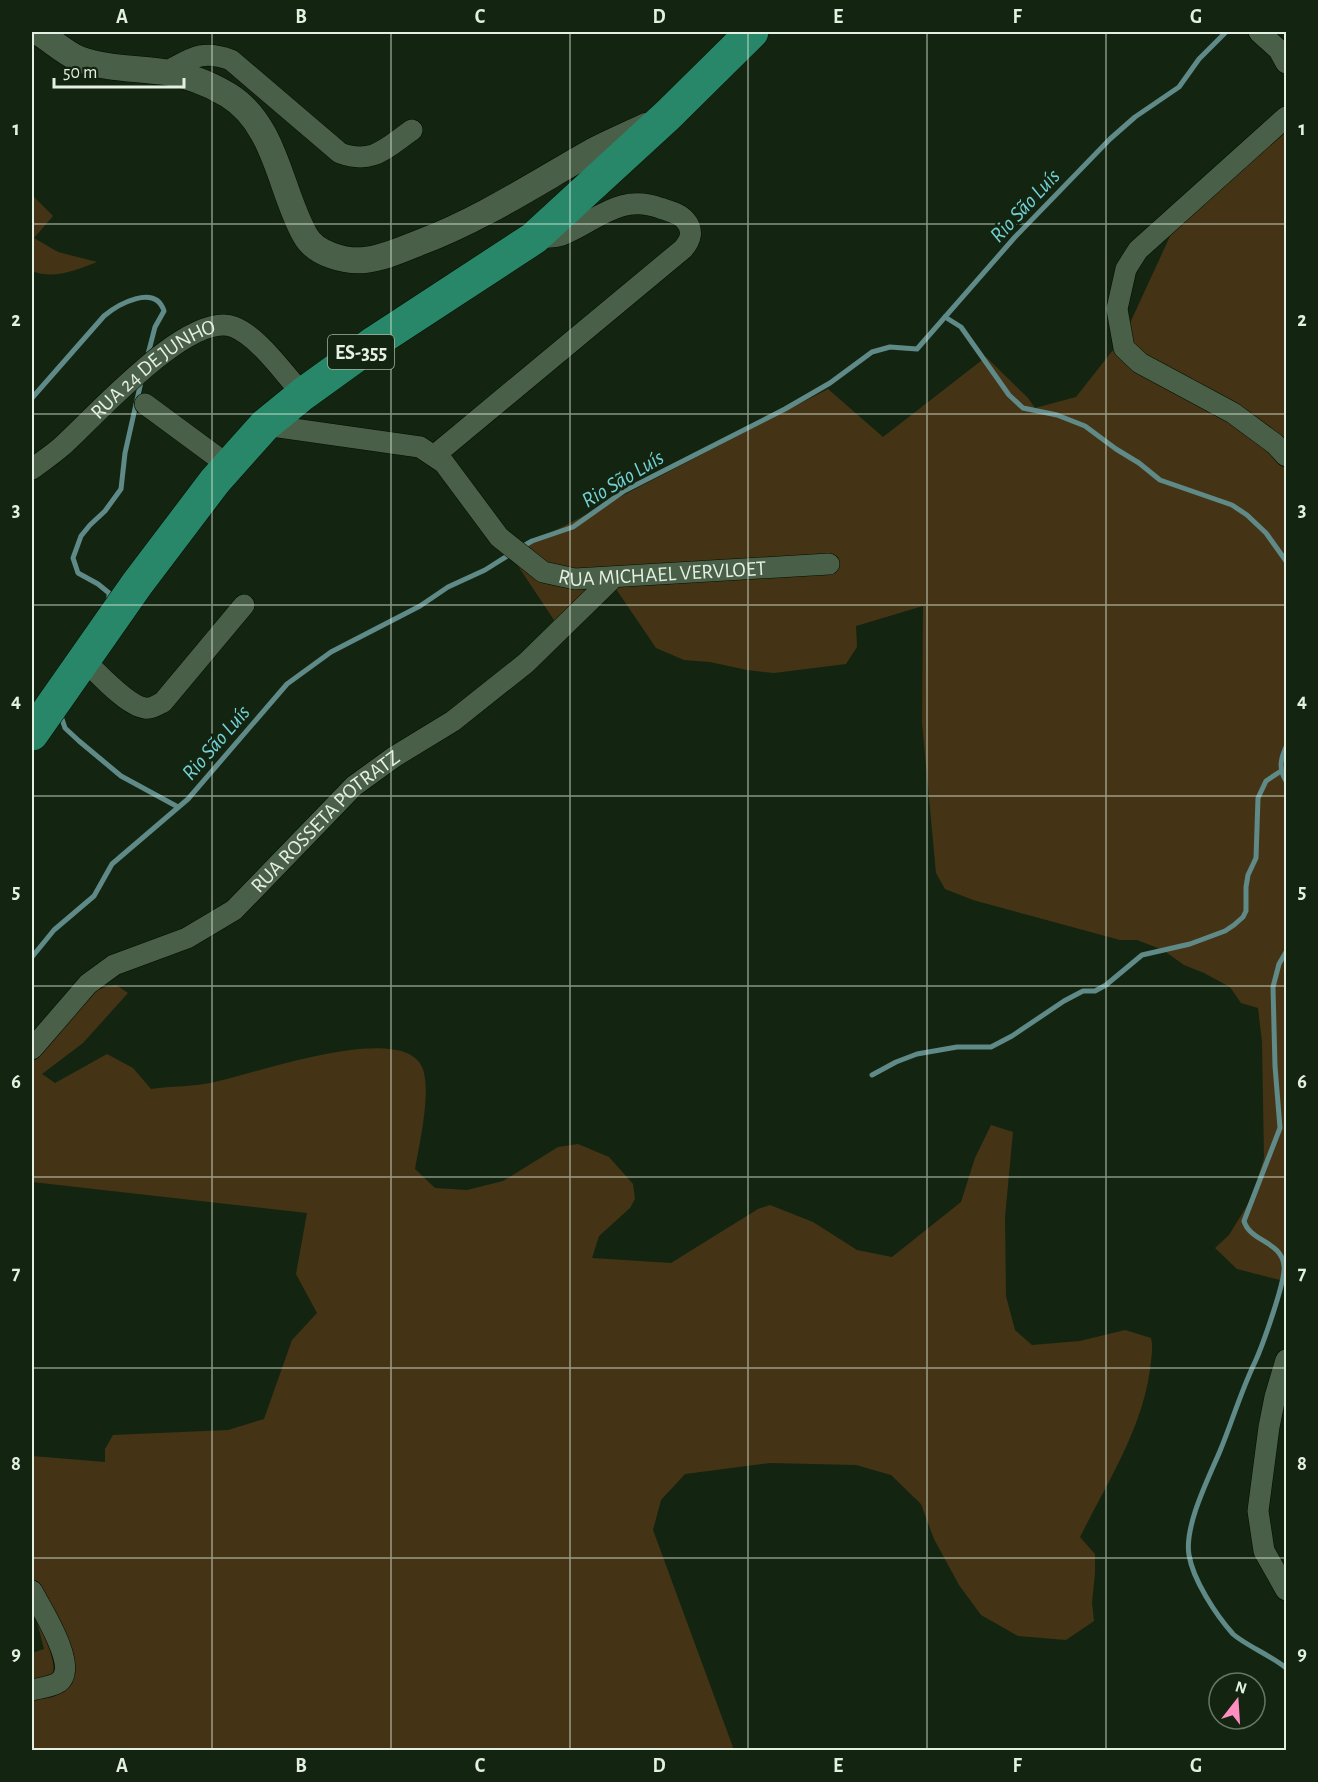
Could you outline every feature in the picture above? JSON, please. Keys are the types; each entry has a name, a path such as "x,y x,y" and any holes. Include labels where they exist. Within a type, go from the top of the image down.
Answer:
{"main road":[{"name":"ES-355","path":"32,734 137,584 215,481 265,425 303,394 375,342 534,238 668,115 752,32"}],"street":[{"path":"38,32 78,58 125,69 166,72 201,82 230,95 252,117 274,153 294,215 306,239 316,248 347,260 366,260 393,253 448,232 515,197 595,150 668,115"},
{"path":"1258,32 1279,50 1287,63"},
{"path":"166,72 200,54 216,54 231,60 340,153 354,158 376,155 412,130"},
{"path":"1287,117 1138,250 1126,269 1117,309 1124,348 1140,363 1233,413 1275,444 1287,456"},
{"path":"435,455 683,249 691,238 689,227 680,216 651,204 631,202 615,207 560,236 534,238"},
{"name":"RUA 24 DE JUNHO","path":"32,469 60,449 156,358 206,328 220,325 231,326 253,339 303,394"},
{"path":"145,404 229,466"},
{"name":"RUA MICHAEL VERVLOET","path":"265,425 400,442 420,447 444,463 499,537 543,572 574,579 613,578 829,564"},
{"name":"RUA ROSSETA POTRATZ","path":"32,1049 88,984 114,965 187,938 234,910 354,786 394,757 453,721 526,663 613,578"},
{"path":"84,660 130,702 143,708 152,708 163,702 244,605"},
{"path":"1287,1360 1275,1397 1269,1427 1258,1510 1264,1551 1287,1590"},
{"path":"32,1591 63,1653 66,1666 59,1682 32,1690"}],"shaded area":[{"path":"1286,132 1286,1263 1280,1280 1237,1269 1215,1248 1229,1235 1251,1199 1264,1158 1262,1042 1258,1008 1241,1003 1230,987 1184,965 1163,950 1137,940 1120,940 973,900 945,889 936,873 922,723 923,606 856,626 857,647 846,664 774,673 747,670 710,662 684,660 656,648 614,586 560,629 510,554 828,389 883,437 986,357 1028,398 1035,408 1076,397 1124,336 1172,232 1268,133"},
{"path":"32,195 53,216 34,238 58,252 97,262 73,271 56,274 40,274 32,271"},
{"path":"116,985 128,993 83,1043 42,1074 55,1083 107,1054 133,1068 151,1089 207,1084 324,1054 356,1049 384,1048 407,1053 421,1065 426,1087 424,1116 415,1169 435,1188 467,1190 503,1181 558,1147 578,1144 609,1157 633,1184 635,1199 630,1208 599,1236 592,1258 671,1263 758,1209 770,1205 813,1222 857,1250 892,1257 961,1202 975,1158 991,1125 1013,1132 1005,1217 1006,1296 1015,1330 1032,1345 1080,1341 1125,1330 1151,1338 1152,1341 1147,1385 1133,1430 1080,1537 1095,1554 1092,1603 1094,1621 1066,1640 1018,1636 981,1615 959,1585 934,1539 921,1504 891,1475 856,1465 770,1463 685,1474 661,1500 653,1530 734,1750 32,1750 32,1653 44,1649 32,1603 32,1456 105,1462 105,1449 113,1435 228,1430 264,1419 292,1340 317,1313 296,1274 307,1213 32,1182 32,1036 82,997 104,987"}],"waterway":[{"name":"Rio São Luís","path":"520,548 532,541 573,527 624,491 785,409 830,383 872,352 890,347 917,349 1015,237 1110,139 1135,117 1179,87 1199,59 1226,32"},
{"path":"32,398 104,316 126,302 144,297 153,298 164,311 155,327 147,358"},
{"path":"945,317 961,327 1009,395 1023,408 1057,415 1085,426 1160,480 1232,505 1247,515 1266,533 1286,561"},
{"path":"109,600 109,593 78,573 73,558 81,536 105,511 121,489 125,453 141,382"},
{"name":"Rio São Luís","path":"32,957 54,930 94,896 112,864 188,799 287,684 331,652 420,606 448,587 485,570 512,553"},
{"path":"60,713 65,728 121,776 178,807"},
{"path":"1286,747 1281,764 1286,781"},
{"path":"872,1075 917,1054 957,1047 991,1047 1012,1036 1064,1001 1083,991 1095,991 1106,985 1142,955 1190,944 1225,931 1234,925 1246,911 1248,875 1256,858 1258,798 1266,781 1281,771"},
{"path":"1286,952 1279,964 1273,987 1275,1066 1280,1128 1244,1221 1252,1233 1278,1251 1282,1258 1284,1274 1263,1343 1194,1516 1188,1543 1195,1575 1206,1597 1226,1626 1238,1638 1286,1668"}]}
